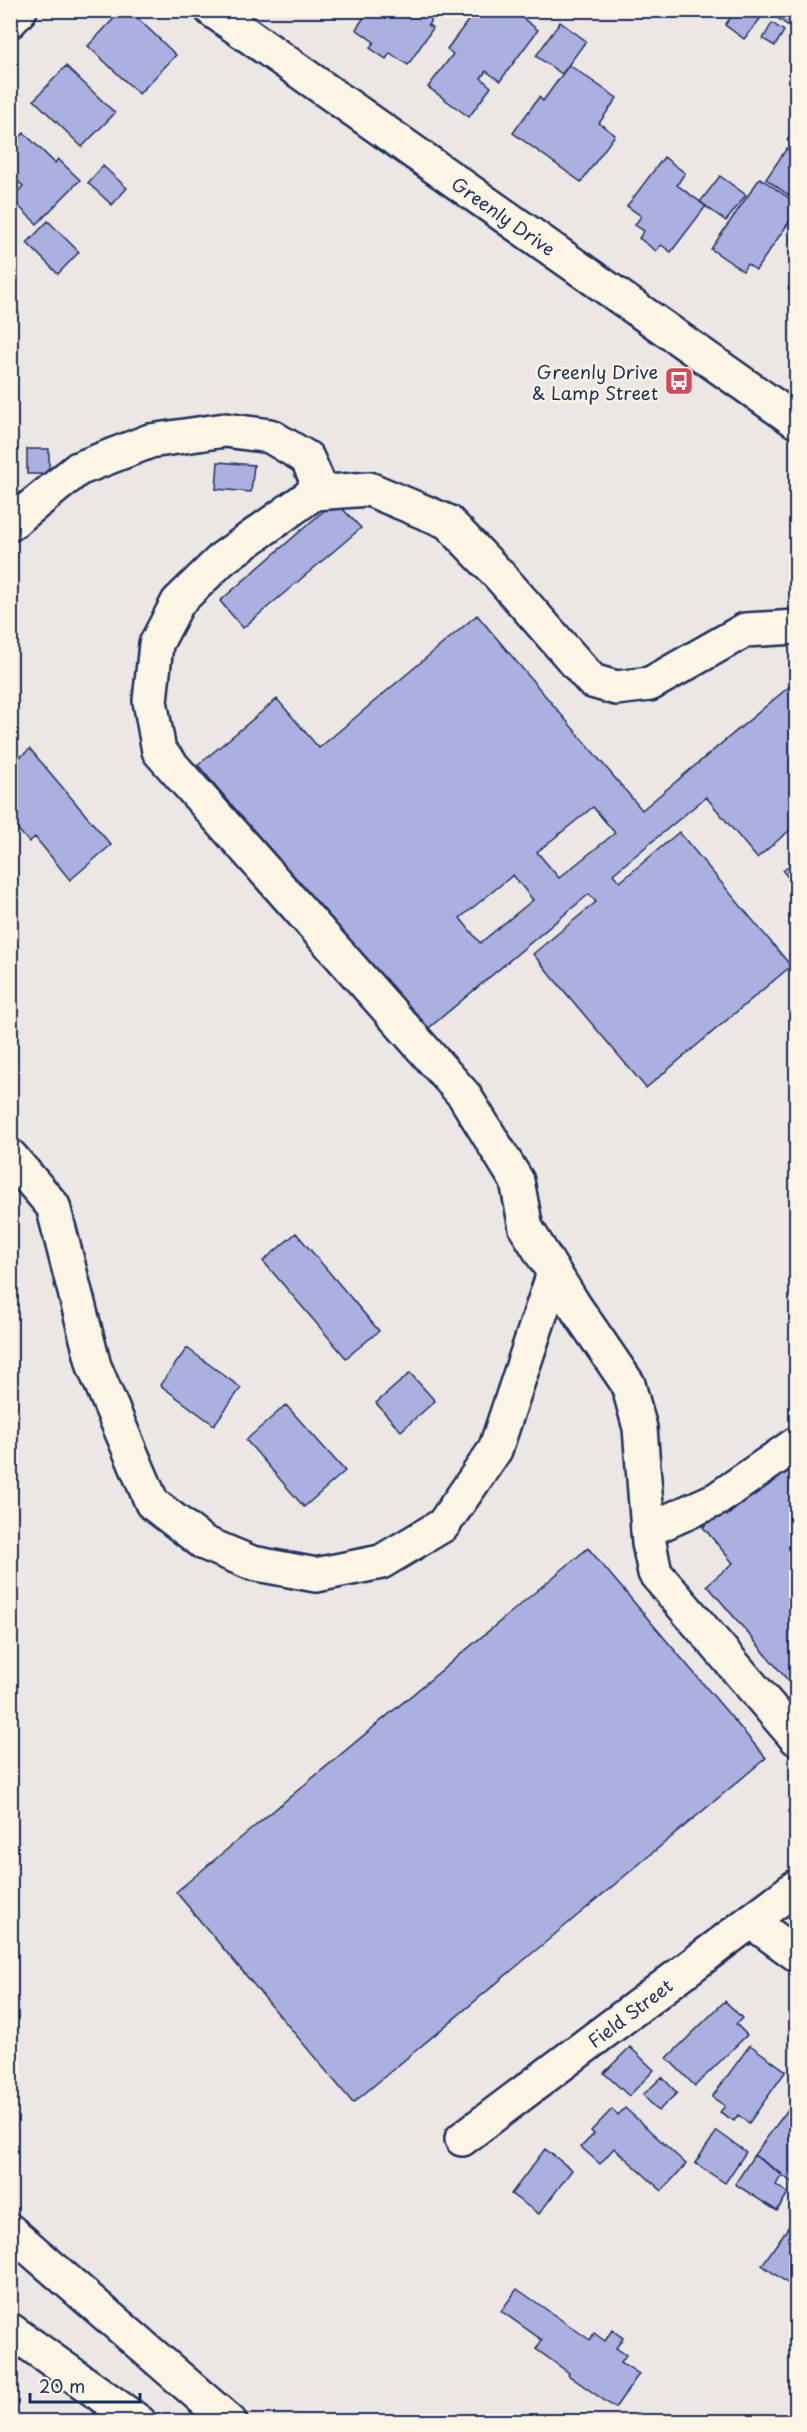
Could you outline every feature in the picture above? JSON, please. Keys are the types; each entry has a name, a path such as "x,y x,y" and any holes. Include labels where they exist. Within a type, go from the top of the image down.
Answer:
{"main road":[{"path":"10,21 20,10"},
{"name":"Greenly Drive","path":"212,10 796,421"},
{"path":"10,524 78,469 150,441 225,430 270,436 307,458 316,478 314,493"},
{"path":"796,627 746,630 650,684 616,688 592,681 499,575 448,522 369,489 314,493 223,558 178,602 156,644 150,702 159,751 464,1095 517,1181 526,1228 628,1384 640,1428 648,1530 655,1573 796,1738"},
{"path":"10,1156 53,1206 94,1366 153,1503 204,1543 252,1563 316,1575 381,1562 443,1526 495,1450 554,1273"},
{"path":"648,1530 717,1499 796,1444"},
{"name":"Field Street","path":"462,2139 796,1887"},
{"path":"752,1922 796,1954"},
{"path":"10,2231 230,2421"},
{"path":"10,2330 139,2421"}],"building":[{"path":"122,10 129,10 176,55 139,94 88,46"},
{"path":"369,10 435,10 437,12 428,25 433,28 408,65 390,53 386,59 370,48 374,42 356,29"},
{"path":"476,10 512,10 538,30 500,81 486,71 481,78 491,87 469,117 428,87 453,54 447,49"},
{"path":"736,10 749,10 760,19 744,39 725,25"},
{"path":"749,10 766,10 760,19"},
{"path":"780,10 796,10 796,31 776,17"},
{"path":"560,22 586,41 562,74 536,56"},
{"path":"772,23 784,31 775,46 763,39"},
{"path":"569,65 617,98 599,123 615,135 581,182 513,133 539,97 543,101"},
{"path":"66,66 115,113 82,147 34,100"},
{"path":"796,128 796,147 787,140"},
{"path":"24,133 55,163 58,159 80,180 37,224 11,199 23,186 10,174 10,157 13,155 10,147"},
{"path":"787,148 796,155 796,200 766,179"},
{"path":"664,157 685,173 677,185 706,206 671,252 661,245 656,251 639,238 644,231 635,225 641,216 627,206"},
{"path":"103,166 127,188 112,205 88,183"},
{"path":"720,176 746,195 726,221 700,202"},
{"path":"760,178 796,203 796,212 756,270 747,264 743,271 711,249"},
{"path":"48,221 79,252 58,274 27,243"},
{"path":"796,277 796,294 788,289"},
{"path":"10,305 19,313 10,323"},
{"path":"27,449 49,449 49,474 27,474"},
{"path":"218,462 254,465 251,492 216,489"},
{"path":"335,501 361,528 243,628 220,601"},
{"path":"477,615 642,810 796,681 796,825 757,858 706,797 613,874 620,882 679,832 791,966 646,1088 533,954 596,902 589,894 424,1032 198,765 277,699 319,748","holes":["593,807 615,833 559,878 537,852","513,875 533,900 480,943 460,918"]},
{"path":"30,749 111,845 70,880 35,837 29,842 10,821 10,765"},
{"path":"796,860 796,887 783,871"},
{"path":"296,1233 379,1331 346,1358 263,1261"},
{"path":"187,1348 241,1388 214,1425 160,1385"},
{"path":"410,1373 435,1401 401,1431 376,1403"},
{"path":"286,1405 345,1471 304,1507 246,1440"},
{"path":"796,1457 796,1690 707,1585 733,1563 703,1527 722,1511 727,1516"},
{"path":"588,1548 766,1758 353,2103 176,1892"},
{"path":"725,2001 742,2018 736,2024 747,2035 695,2086 667,2058"},
{"path":"750,2045 786,2071 749,2123 738,2115 734,2121 720,2112 725,2106 712,2097"},
{"path":"630,2047 654,2070 629,2096 604,2073"},
{"path":"662,2077 677,2093 658,2111 643,2095"},
{"path":"795,2100 796,2178 793,2183 754,2155"},
{"path":"625,2108 686,2164 662,2191 614,2148 600,2164 581,2147 594,2134 591,2131 612,2109 618,2115"},
{"path":"717,2131 746,2152 725,2183 695,2163"},
{"path":"545,2149 572,2170 539,2214 511,2194"},
{"path":"754,2155 782,2174 776,2185 788,2193 777,2211 735,2184"},
{"path":"796,2216 796,2289 762,2265"},
{"path":"517,2289 590,2340 594,2333 605,2341 612,2330 623,2338 616,2348 626,2355 621,2362 639,2374 615,2408 536,2349 542,2340 501,2311"}],"place":[{"name":"Greenly Drive & Lamp Street","path":"679,381"}]}
